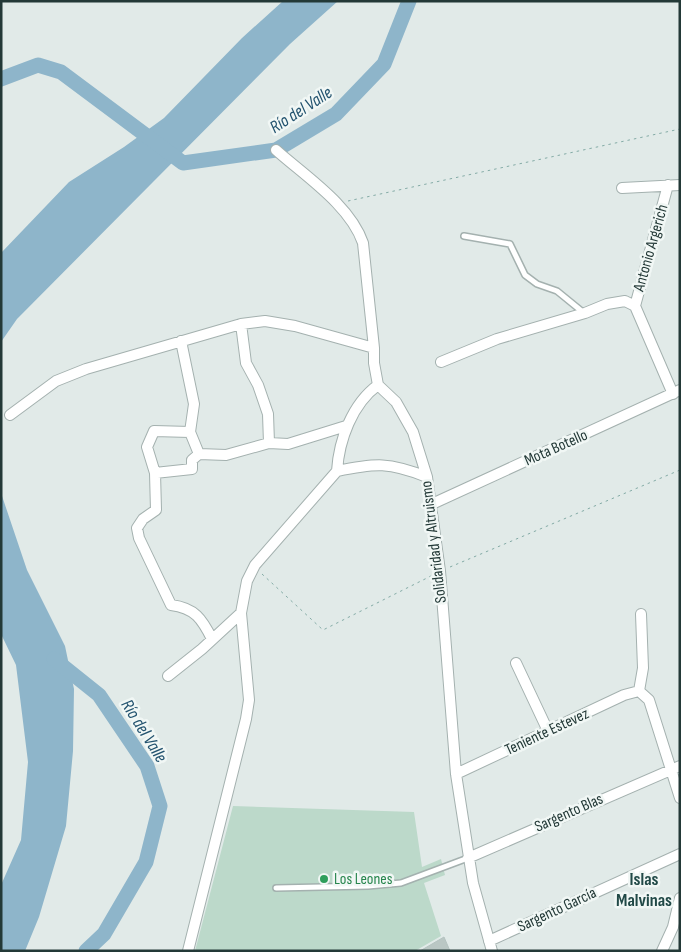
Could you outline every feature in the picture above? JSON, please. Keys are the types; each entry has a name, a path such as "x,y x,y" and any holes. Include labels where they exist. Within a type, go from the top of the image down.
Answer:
{"street":[{"path":"188,951 249,700 240,613 247,581 256,565 337,471 338,458 346,426 367,393 378,385 374,363 363,243 358,230 335,203 276,150"},
{"path":"622,188 680,185"},
{"name":"Antonio Argerich","path":"668,186 635,306 676,392"},
{"path":"441,362 497,339 585,313 607,304 625,301 635,306"},
{"path":"10,415 56,381 86,370 241,324 265,321 294,326 374,348"},
{"path":"241,324 246,363 258,385 268,414 269,444"},
{"path":"181,341 194,404 190,432 199,454"},
{"name":"Solidaridad y Altruismo","path":"378,385 396,402 414,432 427,478 440,571 456,774 472,883 490,946"},
{"name":"Mota Botello","path":"432,504 676,392"},
{"path":"155,473 192,469 192,460 199,454 226,455 269,444 288,444 346,426"},
{"path":"190,432 154,431 147,447 155,473 156,510 143,519 137,528 139,538 171,604 182,606 201,617 212,639"},
{"path":"337,471 374,464 401,467 427,478"},
{"path":"168,676 240,613"},
{"path":"641,614 643,668 639,691 649,700 675,768 680,798"},
{"path":"516,663 548,731"},
{"name":"Teniente Estevez","path":"456,774 624,696 639,691"},
{"name":"Sargento Blas","path":"468,858 675,768"},
{"name":"Sargento García","path":"490,946 680,854"},
{"path":"662,951 673,927 680,898"}],"lane":[{"path":"464,236 510,244 525,276 537,284 557,292 585,313"},
{"path":"276,888 368,886 401,883 468,858"}],"path":[{"path":"335,203 369,198 680,129"},
{"path":"256,565 266,579 323,630 440,571 680,470"}],"green space":[{"name":"Los Leones","path":"233,806 414,812 422,867 441,859 445,875 424,883 441,936 415,951 195,951"}],"water":[{"path":"283,1 338,1 290,44 17,319 1,342 1,253 69,182 124,147 164,118 242,38"},
{"path":"1,493 27,570 65,646 74,689 73,751 66,826 39,917 25,951 1,951 1,885 21,840 28,762 16,665 1,634"}],"building":[{"path":"444,937 450,951 420,951"}],"waterway":[{"name":"Río del Valle","path":"1,79 38,65 61,72 183,163 276,150 336,114 384,64 409,1"},
{"name":"Río del Valle","path":"54,659 99,695 147,766 160,806 146,862 104,934 86,951"}],"place":[{"name":"Los Leones","path":"324,879"}],"district":[{"name":"Islas Malvinas","path":"644,890"}]}
